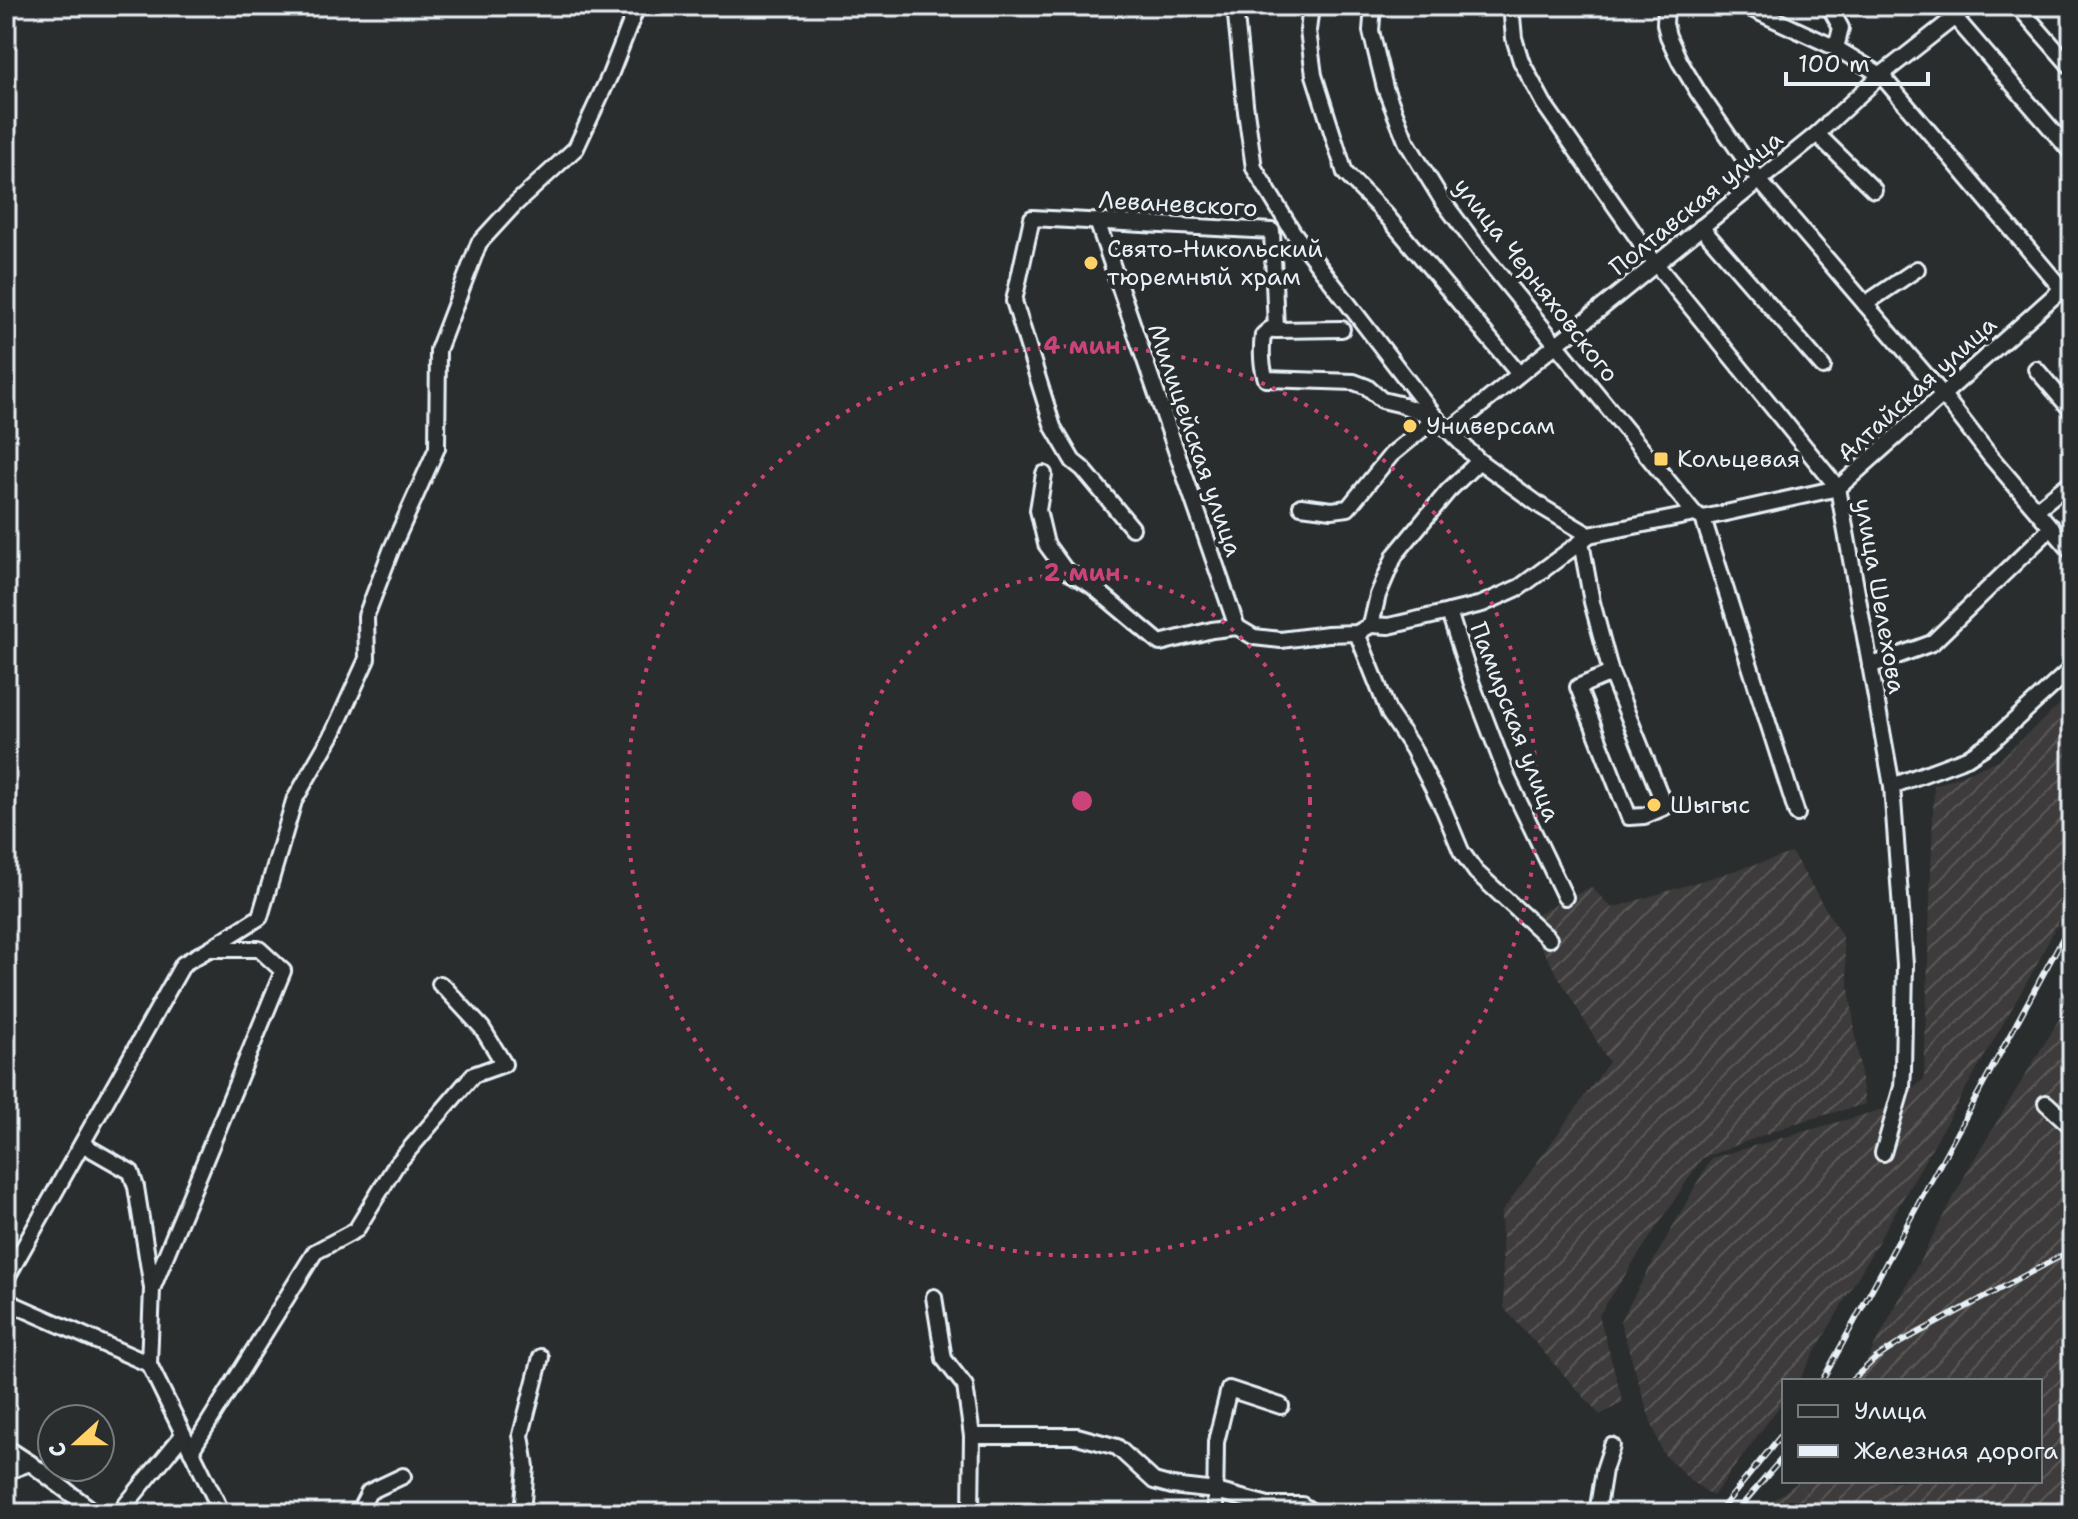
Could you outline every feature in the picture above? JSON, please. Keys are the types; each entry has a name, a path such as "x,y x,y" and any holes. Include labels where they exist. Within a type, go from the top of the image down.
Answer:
{"street":[{"path":"6,1279 183,964 260,917 294,801 333,733 367,659 366,616 392,548 437,448 438,350 479,243 513,206 576,148 610,75 637,6"},
{"name":"Леваневского","path":"1235,6 1254,168 1293,232 1436,418 1479,461 1585,539"},
{"path":"1311,6 1308,31 1314,75 1345,173 1386,215 1519,374"},
{"name":"улица Черняховского","path":"1373,6 1371,31 1385,88 1406,141 1442,200 1484,256 1699,516 1797,814"},
{"name":"улица Шелехова","path":"1511,6 1514,38 1521,61 1544,104 1655,263 1838,488 1892,786 1905,965 1902,1087 1883,1153"},
{"path":"1666,6 1665,24 1680,62 1759,180 2072,552"},
{"path":"1745,6 1836,48 1881,75 2067,284"},
{"path":"1829,6 1841,28 1836,48"},
{"name":"Полтавская улица","path":"1449,431 1817,134 1949,12 1969,6"},
{"path":"2018,6 2072,68"},
{"path":"1949,12 2072,153"},
{"path":"1817,134 1874,190"},
{"name":"Леваневского","path":"1132,528 1073,461 1053,427 1014,301 1032,218 1272,231 1276,330 1270,329 1263,335 1261,351 1266,379 1354,382 1367,387 1382,400 1436,418"},
{"name":"Милицейская улица","path":"1097,221 1237,627"},
{"path":"1701,227 1823,367"},
{"path":"1865,304 1917,269"},
{"name":"Алтайская улица","path":"1585,539 1838,488 2067,284"},
{"path":"1276,330 1342,329"},
{"path":"2036,369 2072,411"},
{"path":"1301,506 1332,510 1348,508 1391,455 1436,418"},
{"path":"1371,625 1378,595 1395,555 1448,491 1479,461"},
{"path":"1044,474 1038,510 1046,544 1065,570 1091,585 1160,643 1237,627 1254,637 1281,640 1357,633 1371,625 1389,626 1449,612"},
{"path":"2037,509 2072,481"},
{"path":"1870,666 1932,643 2052,527"},
{"path":"1585,539 1592,602 1611,673 1665,807 1644,816 1629,817 1578,687 1611,673"},
{"name":"Памирская улица","path":"1565,897 1509,781 1472,684 1449,612 1482,604 1520,587 1585,539"},
{"path":"1357,633 1389,713 1419,760 1461,851 1476,872 1549,939"},
{"path":"1892,786 1967,758 1990,743 2072,668"},
{"path":"152,1289 283,971 259,949 209,949"},
{"path":"191,1451 315,1252 356,1230 396,1165 473,1075 504,1064 482,1028 440,984"},
{"path":"2046,1103 2072,1127"},
{"path":"82,1144 131,1172 152,1289 149,1364 222,1513"},
{"path":"934,1297 944,1359 965,1386 972,1436 971,1513"},
{"path":"6,1301 149,1364"},
{"path":"522,1513 526,1467 521,1435 541,1357"},
{"path":"1215,1513 1216,1442 1229,1389 1281,1406"},
{"path":"119,1513 183,1435"},
{"path":"972,1436 1077,1436 1117,1447 1154,1481 1216,1491 1268,1505 1302,1505 1314,1513"},
{"path":"1597,1513 1604,1470 1612,1446"},
{"path":"6,1449 30,1463 96,1513"},
{"path":"6,1472 30,1463"},
{"path":"358,1513 369,1492 403,1476"}],"shaded area":[{"path":"2072,693 2072,895 2035,968 1800,1378 1782,1379 1782,1403 1713,1496 1691,1481 1662,1452 1620,1321 1711,1158 1891,1107 1924,1079 1934,786 1999,760"},
{"path":"1792,853 1842,936 1865,1104 1796,1123 1702,1158 1599,1315 1623,1402 1600,1415 1504,1308 1501,1213 1609,1062 1525,920 1591,887 1612,908"},
{"path":"2072,998 2072,1513 1758,1513 1797,1483 2042,1483 2042,1379 1857,1379 1969,1168"}],"railway":[{"path":"1823,1379 2072,921"},
{"path":"1853,1379 1876,1358 1901,1342 2072,1250"},
{"path":"1718,1513 1782,1434"},
{"path":"1735,1513 1782,1458"}],"place":[{"name":"Свято-Никольский тюремный храм","path":"1091,263"},
{"name":"Универсам","path":"1410,426"},
{"name":"Кольцевая","path":"1661,459"},
{"name":"Шыгыс","path":"1654,805"}]}
